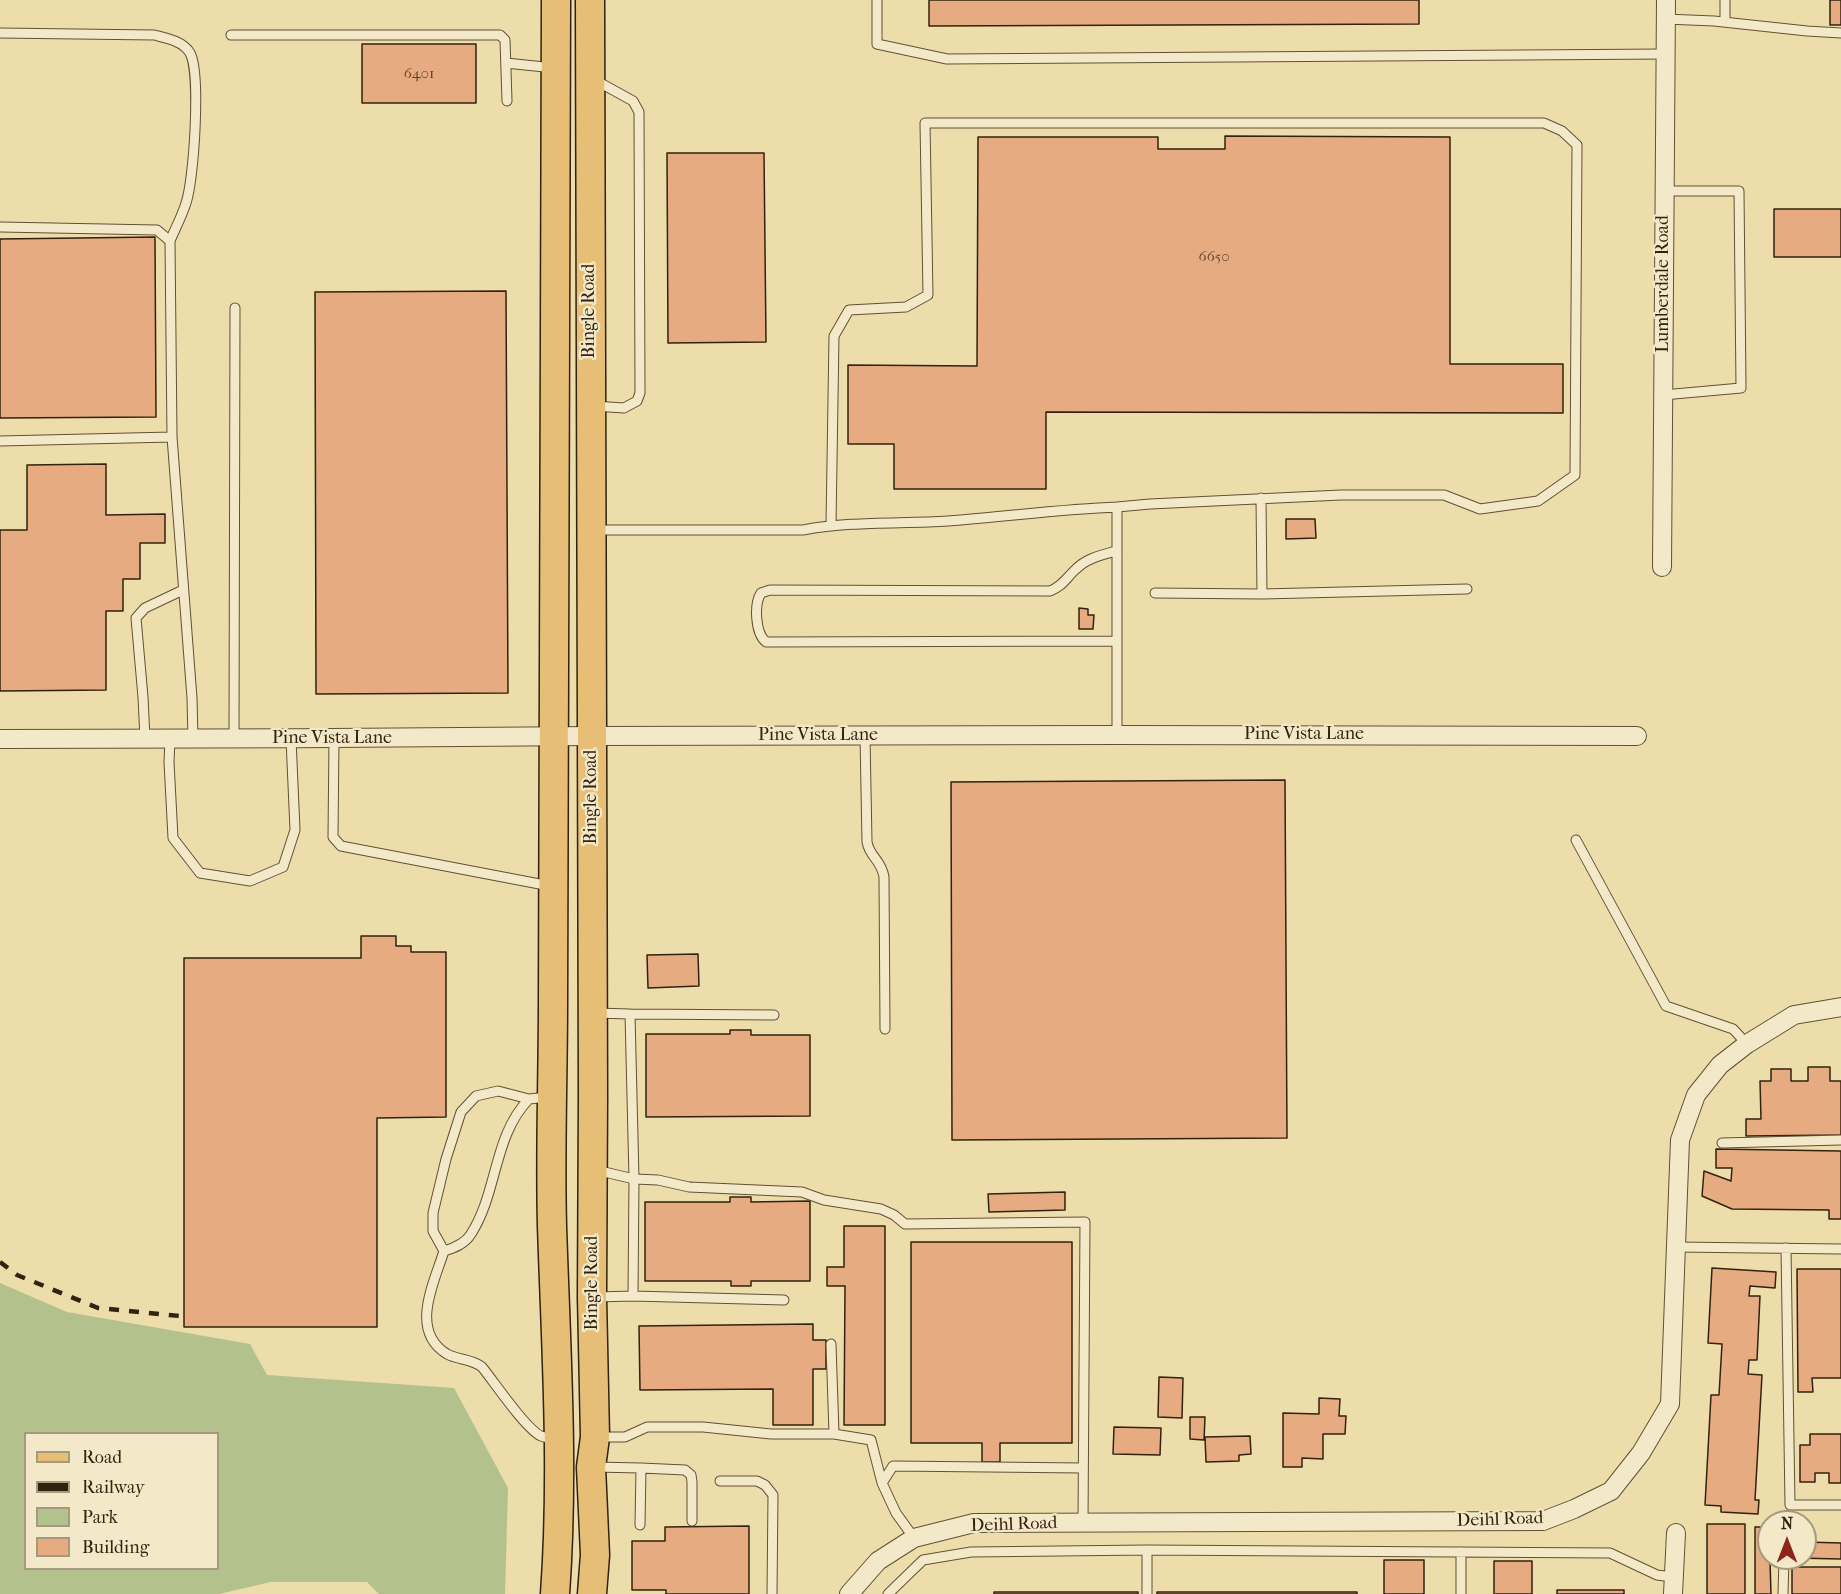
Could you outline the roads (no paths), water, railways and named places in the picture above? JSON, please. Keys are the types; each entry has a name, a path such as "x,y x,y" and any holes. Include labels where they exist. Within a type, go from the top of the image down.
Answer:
{"main road":[{"name":"Bingle Road","path":"555,1594 560,1439 552,1221 541,1098 552,886 556,0"},
{"name":"Bingle Road","path":"590,0 592,1297 595,1437 591,1467 595,1555 592,1594"},
{"path":"556,68 590,77"},
{"path":"554,405 590,406"},
{"path":"541,1098 593,1096"},
{"path":"560,1439 595,1437"}],"street":[{"name":"Lumberdale Road","path":"1662,567 1666,0"},
{"name":"Pine Vista Lane","path":"0,739 1117,735 1637,736"},
{"name":"Deihl Road","path":"849,1594 878,1561 914,1538 974,1523 1543,1521 1611,1491 1641,1453 1670,1404 1680,1140 1696,1095 1720,1065 1747,1044 1794,1015 1841,1007"},
{"path":"1673,1585 1676,1533"}],"lane":[{"path":"877,0 877,44 947,59 1665,54"},
{"path":"1725,0 1725,22"},
{"path":"1665,19 1841,33"},
{"path":"0,33 154,35 178,42 190,51 195,70 196,88 192,170 186,203 170,242 172,437 192,698 192,739"},
{"path":"231,35 500,35 505,40 507,100"},
{"path":"506,63 556,68"},
{"path":"590,77 633,100 639,112 640,393 637,401 624,408 590,406"},
{"path":"591,530 802,530 831,525 948,521 1149,504 1341,495 1444,495 1480,509 1538,501 1575,475 1577,145 1562,131 1544,123 925,123 928,295 906,307 849,310 834,336 831,525"},
{"path":"1664,191 1739,191 1741,388 1664,395"},
{"path":"0,227 158,230 170,242"},
{"path":"234,739 235,308"},
{"path":"0,441 172,437"},
{"path":"1262,498 1263,594"},
{"path":"1117,507 1117,735"},
{"path":"1116,551 1086,560 1056,589 1050,591 770,590 761,593 758,598 757,615 758,628 762,639 766,642 1116,641"},
{"path":"1155,593 1263,594 1467,589"},
{"path":"145,739 136,618 145,608 183,590"},
{"path":"865,736 867,842 869,851 882,867 884,877 885,1029"},
{"path":"170,739 173,838 200,873 250,881 283,867 295,830 291,739"},
{"path":"334,739 333,837 341,846 552,886"},
{"path":"1576,840 1666,1006 1733,1029 1747,1044"},
{"path":"593,1012 774,1015"},
{"path":"630,1014 634,1179 633,1296"},
{"path":"541,1098 498,1091 476,1096 461,1112 446,1158 433,1213 433,1231 444,1251 425,1319 436,1344 450,1356 477,1363 482,1367 536,1433 546,1438 560,1439"},
{"path":"444,1251 459,1246 470,1236 483,1207 506,1132 518,1110 541,1098"},
{"path":"1722,1143 1841,1140"},
{"path":"593,1169 634,1179 658,1180 689,1187 801,1192 824,1200 881,1209 894,1215 905,1224 1085,1222 1083,1523"},
{"path":"1676,1247 1841,1249"},
{"path":"1786,1248 1790,1505 1841,1505"},
{"path":"592,1297 784,1300"},
{"path":"831,1344 834,1434"},
{"path":"595,1437 625,1437 647,1427 703,1427 771,1434 834,1434 871,1440 882,1483 896,1513 914,1538"},
{"path":"882,1483 893,1466 1083,1468"},
{"path":"591,1467 685,1470 691,1475 692,1482 692,1521"},
{"path":"640,1525 641,1468"},
{"path":"720,1480 757,1481 765,1485 772,1495 772,1594"},
{"path":"888,1594 923,1560 971,1552 1148,1550 1610,1553 1673,1585"},
{"path":"1148,1550 1148,1594"},
{"path":"1461,1552 1461,1594"},
{"path":"1783,1594 1784,1570"}],"railway":[{"path":"0,1262 17,1275 98,1308 180,1316"}]}
